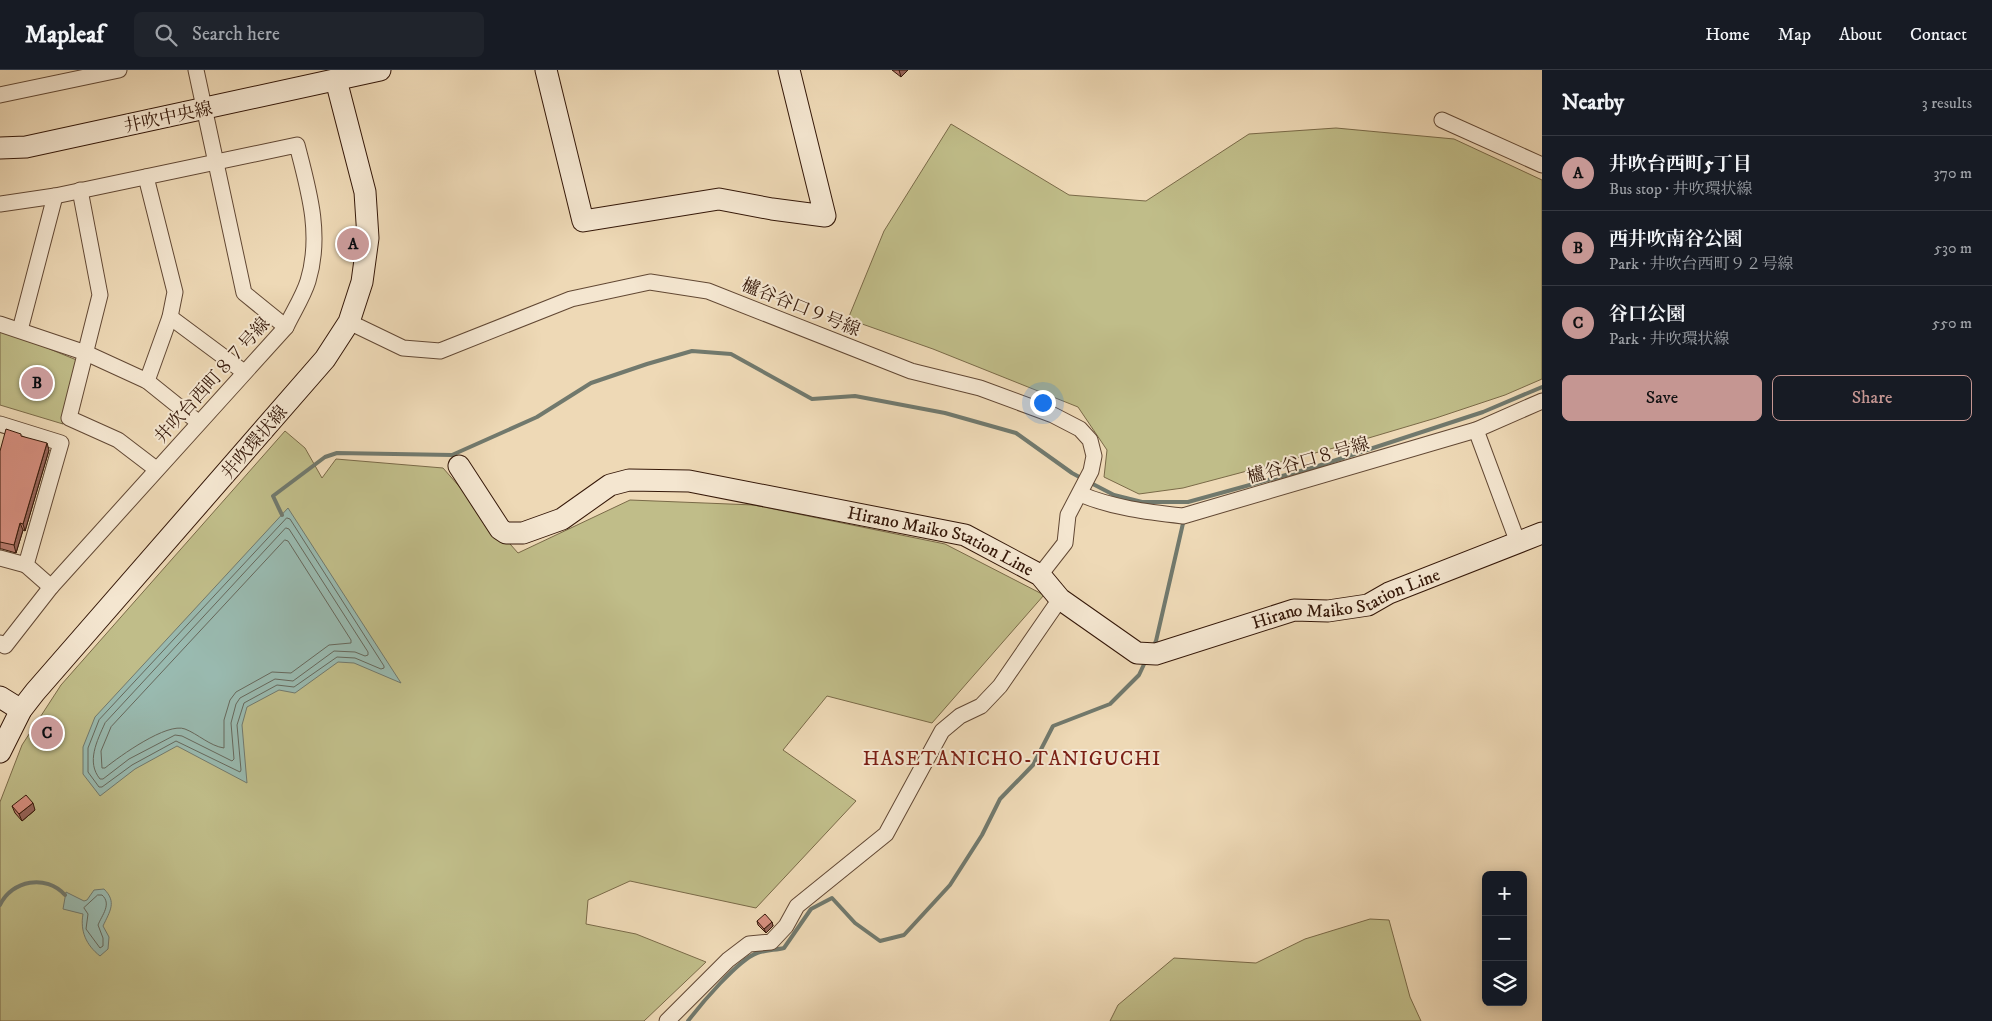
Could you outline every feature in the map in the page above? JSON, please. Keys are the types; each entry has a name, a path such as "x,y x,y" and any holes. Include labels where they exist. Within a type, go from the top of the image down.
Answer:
{"street":[{"path":"0,95 119,70"},
{"path":"196,70 244,293 286,327"},
{"name":"井吹中央線","path":"0,148 26,147 380,70"},
{"path":"546,70 584,221 719,199 825,216 789,70"},
{"name":"井吹環状線","path":"0,752 21,710 325,360 349,322 362,282 367,229 365,192 336,80"},
{"path":"1442,120 1542,164"},
{"name":"井吹台西町８７号線","path":"0,204 55,196 297,145 311,201 315,244 308,282 286,327 198,422 51,587 5,646 0,643"},
{"path":"146,177 175,292 170,317 147,381"},
{"path":"80,190 100,295 69,418 118,440 156,469"},
{"path":"20,330 55,196"},
{"name":"櫨谷谷口９号線","path":"349,322 403,348 440,351 571,299 650,282 708,290 911,371 980,388 1053,415 1080,429 1090,440 1094,456 1085,484 1068,515 1065,543 1040,575"},
{"path":"170,317 244,372"},
{"path":"0,324 86,353 147,381 198,422"},
{"name":"櫨谷谷口８号線","path":"1085,484 1096,501 1134,510 1183,516 1476,430 1542,401"},
{"path":"0,424 61,443 26,565"},
{"path":"1476,430 1518,543"},
{"name":"Hirano Maiko Station Line","path":"459,466 490,515 506,533 523,533 562,519 610,485 629,480 689,480 965,535 1040,575 1060,599 1137,653 1151,654 1294,610 1328,611 1368,605 1389,593 1542,533"},
{"path":"0,558 26,565 51,587"},
{"path":"667,1021 728,960 749,944 771,942 786,926 797,906 886,834 942,731 960,716 981,706 1000,686 1060,599"},
{"path":"0,697 21,710"}],"shaded area":[{"path":"951,124 1069,195 1146,201 1249,134 1336,128 1454,139 1542,180 1542,379 1505,395 1345,445 1183,488 1139,494 1104,477 1107,450 1078,407 933,349 848,319 884,231"},
{"path":"0,331 18,336 79,361 63,424 0,405"},
{"path":"285,431 305,448 322,478 336,459 443,468 518,553 630,500 754,505 945,544 1044,595 932,723 827,696 783,750 856,801 756,908 630,881 588,900 586,924 636,934 706,962 644,1021 0,1021 0,802 22,745 61,685"},
{"path":"1370,919 1389,920 1410,997 1421,1021 1110,1021 1118,1005 1174,958 1256,963 1305,939"}],"water":[{"path":"288,508 401,683 354,663 338,662 295,693 279,690 247,707 242,725 247,783 177,746 135,769 100,796 83,774 83,747 95,717"},
{"path":"104,889 110,898 111,907 103,926 109,937 108,949 100,956 85,937 82,926 83,914 63,909 66,892 84,901 87,900 94,890"}],"building":[{"path":"6,429 21,434 21,436 47,443 23,524 20,523 14,545 0,542 0,451"},
{"path":"26,795 33,803 19,814 12,806"},
{"path":"765,914 772,922 764,929 757,921"}],"waterway":[{"path":"282,515 273,496 325,457 337,453 452,455 537,417 591,383 692,351 731,354 812,399 855,396 945,413 1016,433 1083,479"},
{"path":"1089,482 1114,495 1142,502 1188,502 1315,467 1483,412 1542,387"},
{"path":"1153,647 1156,641 1184,519"},
{"path":"688,1021 720,983 740,964 757,953 784,948 811,909 832,898 855,923 880,941 904,935 950,885 982,835 1000,799 1033,765 1053,726 1110,704 1139,675 1146,660"},
{"path":"0,905 13,890 21,885 30,883 49,884 65,895"}],"place":[{"name":"井吹台西町5丁目","path":"353,244"},
{"name":"西井吹南谷公園","path":"37,383"},
{"name":"谷口公園","path":"47,733"}],"district":[{"name":"HASETANICHO-TANIGUCHI","path":"1012,758"}]}
